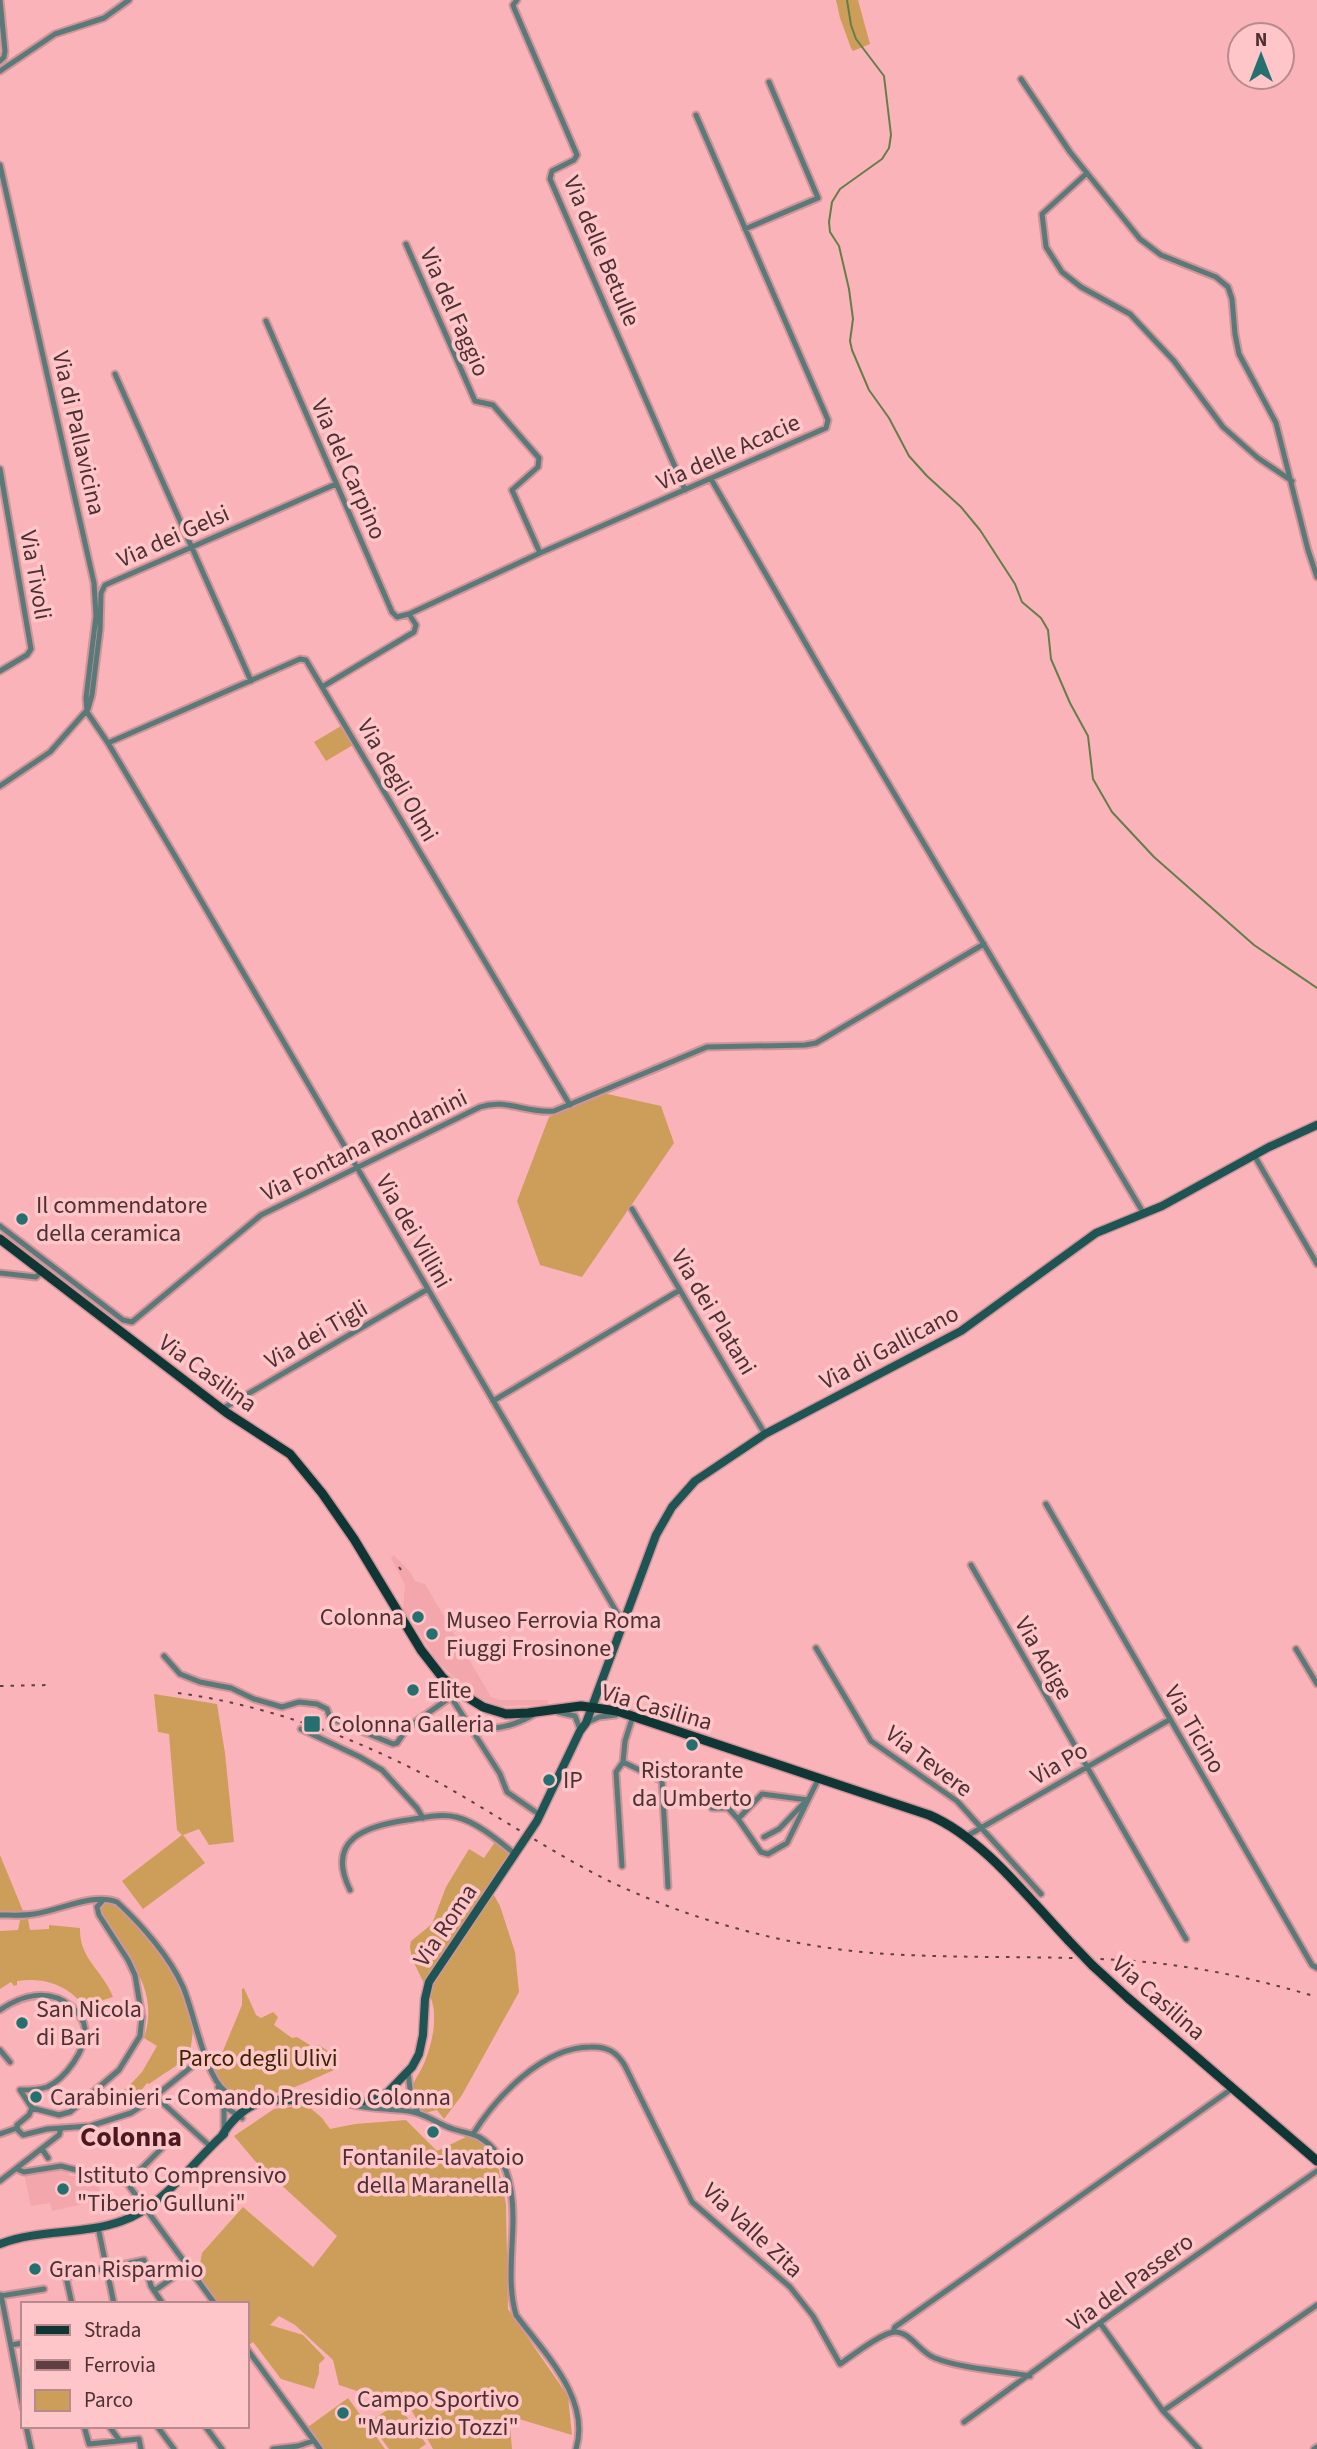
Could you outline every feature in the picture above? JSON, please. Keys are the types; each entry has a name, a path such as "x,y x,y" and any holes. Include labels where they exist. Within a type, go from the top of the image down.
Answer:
{"main road":[{"name":"Via Casilina","path":"0,1239 222,1409 284,1449 296,1460 323,1493 354,1539 417,1643 442,1677 469,1699 487,1709 506,1714 592,1706 632,1715 929,1815 950,1825 967,1836 1092,1965 1317,2161"}],"street":[{"path":"0,0 5,51 0,61"},
{"path":"0,71 55,34 104,18 129,0"},
{"name":"Via delle Betulle","path":"517,0 513,4 514,8 577,155 574,160 552,171 551,180 685,490"},
{"path":"1021,79 1042,113 1087,173 1124,220 1149,246 1172,260 1216,277 1227,285 1232,299 1241,361 1275,421 1317,577"},
{"path":"745,229 818,198 769,82"},
{"name":"Via delle Acacie","path":"409,614 828,425 696,115"},
{"name":"Via di Pallavicina","path":"0,165 94,583 96,611 86,698 87,712"},
{"path":"1087,173 1042,214 1044,240 1051,257 1077,284 1130,314 1174,361 1223,426 1258,458 1292,481"},
{"name":"Via del Faggio","path":"406,244 475,401 494,405 539,458 538,467 512,490 540,553"},
{"name":"Via del Carpino","path":"266,321 392,612 397,617 409,614"},
{"path":"115,374 251,681"},
{"name":"Via Tivoli","path":"0,469 31,650 0,671"},
{"path":"711,479 1144,1214"},
{"name":"Via dei Gelsi","path":"87,712 92,695 103,587 335,484"},
{"path":"323,687 414,632 416,626 409,614"},
{"name":"Via degli Olmi","path":"108,743 302,659 307,660 570,1105"},
{"path":"0,786 48,753 87,712"},
{"name":"Via dei Villini","path":"87,712 108,743 624,1624"},
{"name":"Via Fontana Rondanini","path":"0,1226 130,1323 261,1214 484,1105 507,1103 549,1111 570,1105 704,1048 720,1045 805,1045 818,1042 984,944"},
{"name":"Via di Gallicano","path":"592,1706 656,1535 672,1507 695,1481 765,1434 955,1335 1084,1240 1104,1229 1144,1214 1254,1155 1317,1125"},
{"path":"1254,1155 1317,1264"},
{"name":"Via dei Platani","path":"632,1209 765,1434"},
{"path":"0,1273 36,1277 42,1271"},
{"name":"Via dei Tigli","path":"222,1409 428,1289"},
{"path":"493,1401 680,1290"},
{"name":"Via Ticino","path":"1046,1504 1312,1965 1317,1968"},
{"name":"Via Adige","path":"971,1565 1186,1938"},
{"name":"Via Tevere","path":"816,1648 871,1741 952,1797 1041,1894"},
{"path":"1296,1649 1317,1684"},
{"path":"164,1656 183,1676 226,1686 254,1699 282,1707 299,1702 321,1705 327,1709 330,1718 393,1744 397,1743 408,1727 451,1697"},
{"path":"442,1677 451,1697 500,1774 507,1792 540,1815"},
{"name":"Via Roma","path":"240,2115 260,2102 273,2100 365,2101 382,2096 408,2072 421,2048 424,2004 429,1982 540,1815 592,1706"},
{"name":"Via Roma","path":"580,1731 583,1716 592,1706"},
{"path":"548,1711 575,1716 579,1721 580,1731"},
{"path":"467,1721 478,1728 493,1729 536,1713"},
{"path":"586,1723 604,1715 632,1715 623,1762 616,1772 622,1866"},
{"name":"Via Po","path":"967,1836 1169,1720"},
{"path":"301,1729 382,1770 418,1808 423,1818"},
{"path":"623,1762 662,1782 668,1887"},
{"path":"712,1808 728,1808 761,1852 768,1854 788,1841 819,1778"},
{"path":"738,1819 762,1794 808,1799"},
{"path":"764,1838 779,1829 808,1799"},
{"path":"350,1890 341,1871 345,1851 357,1834 375,1826 453,1816 464,1819 515,1854"},
{"path":"0,2010 22,1998 42,1994 60,1999 78,2013 85,2028 80,2050 57,2081 40,2089 20,2090 32,2108 64,2115 114,2075 135,2046 141,2032 141,2004 130,1963 99,1915 97,1907 103,1900"},
{"path":"0,1915 32,1915 88,1901 113,1900 119,1903 170,1963 187,1997 224,2102 229,2110 240,2115"},
{"name":"Via Valle Zita","path":"472,2134 490,2111 533,2067 551,2056 575,2047 597,2046 610,2049 625,2067 692,2202 790,2287 813,2316 839,2364 892,2332"},
{"path":"0,2050 10,2062"},
{"path":"32,2108 29,2115 18,2123 18,2129 25,2135 61,2128 88,2127 131,2113 206,2054"},
{"path":"408,2072 410,2094 418,2113"},
{"path":"216,2081 225,2092 240,2098 273,2100"},
{"path":"1030,2376 934,2358 905,2334 892,2332 895,2327 1233,2088"},
{"path":"155,2096 211,2147"},
{"path":"240,2098 240,2115"},
{"path":"0,2244 25,2237 119,2223 146,2209 211,2147 240,2115 264,2106 293,2101"},
{"path":"222,2134 224,2102"},
{"path":"343,2102 418,2113 452,2129 472,2134 496,2153 508,2177 513,2195 516,2315 575,2398 579,2435 576,2449"},
{"path":"0,2181 59,2135 61,2128"},
{"path":"0,2134 18,2129"},
{"path":"127,2183 165,2145"},
{"path":"42,2149 48,2158"},
{"path":"17,2169 24,2172 61,2166 127,2183 214,2302"},
{"name":"Via del Passero","path":"964,2422 1317,2171"},
{"path":"98,2227 114,2302"},
{"path":"72,2302 66,2277 144,2260 154,2291 162,2302"},
{"path":"154,2291 188,2267"},
{"path":"21,2398 1,2295 44,2289"},
{"path":"1163,2411 1317,2305"},
{"path":"1100,2323 1163,2411 1199,2449"},
{"path":"11,2345 21,2343"},
{"path":"248,2350 320,2449"},
{"path":"26,2428 31,2449"},
{"path":"85,2428 89,2444 139,2440 141,2449"},
{"path":"110,2428 120,2441"},
{"path":"158,2428 174,2449"},
{"path":"206,2428 222,2449"},
{"path":"273,2449 313,2441"}],"shaded area":[{"path":"394,1555 415,1581 425,1584 491,1697 500,1700 548,1700 548,1705 501,1706 481,1699 437,1661 403,1609 405,1585 391,1558"},
{"name":"Istituto Comprensivo \"Tiberio Gulluni\"","path":"67,2169 70,2176 98,2178 101,2200 52,2211 50,2203 31,2206 24,2174"}],"green space":[{"path":"836,0 858,0 870,44 853,51"},
{"path":"341,726 353,745 326,761 314,742"},
{"path":"603,1093 661,1106 674,1143 582,1277 540,1265 517,1201 549,1117"},
{"path":"154,1694 217,1704 234,1842 209,1845 199,1829 183,1835 205,1863 143,1909 122,1881 182,1835 177,1830 169,1734 158,1732"},
{"path":"495,1842 511,1854 489,1886 500,1906 515,1952 519,1992 462,2095 444,2119 437,2110 424,2113 411,2093 429,2049 434,2019 431,1997 415,1964 411,1941 432,1924 446,1887 469,1849 484,1858"},
{"path":"0,1855 23,1911 0,1911"},
{"path":"106,1902 121,1909 158,1952 180,1986 192,2021 192,2039 188,2055 175,2067 147,2083 140,2092 115,2107 110,2100 142,2072 157,2046 144,2038 148,2002 144,1987 138,1972 101,1915 101,1906"},
{"path":"28,1919 30,1930 49,1929 49,1925 80,1928 83,1948 113,1997 84,2006 62,1987 36,1980 17,1981 14,1986 11,1982 0,1989 0,1931 18,1930 20,1920"},
{"name":"Parco degli Ulivi","path":"244,1988 256,2015 261,2018 273,2012 278,2017 274,2025 292,2038 297,2037 313,2047 319,2045 334,2055 331,2061 334,2070 294,2087 266,2095 238,2094 224,2089 215,2070 242,2005"},
{"path":"307,2105 330,2129 406,2120 437,2151 468,2136 487,2145 497,2161 506,2204 508,2309 568,2396 572,2435 509,2416 512,2449 433,2449 411,2409 339,2385 333,2360 295,2325 279,2316 270,2325 303,2335 325,2358 319,2364 314,2389 281,2379 253,2342 248,2346 248,2302 214,2302 197,2280 202,2253 243,2207 313,2267 337,2236 255,2161 234,2136 274,2109"},
{"name":"Campo Sportivo \"Maurizio Tozzi\"","path":"348,2398 385,2449 324,2449 308,2427"},
{"path":"399,2406 426,2444 419,2449 389,2449 369,2422 390,2408"}],"waterway":[{"path":"847,0 856,39 884,76 891,135 889,148 882,159 840,189 832,202 829,222 830,232 839,246 849,289 853,319 850,341 852,350 869,390 889,418 909,456 961,507 980,530 1015,584 1022,602 1041,618 1048,630 1051,659 1088,736 1093,779 1112,812 1154,857 1254,945 1317,988"}],"railway":[{"path":"399,1567 404,1574"},
{"path":"0,1686 49,1685"},
{"path":"178,1693 273,1713 364,1746 423,1774 605,1879 681,1911 748,1931 788,1941 868,1953 1104,1959 1157,1963 1227,1974 1317,1997"}],"place":[{"name":"Il commendatore della ceramica","path":"22,1219"},
{"name":"Colonna","path":"418,1617"},
{"name":"Museo Ferrovia Roma Fiuggi Frosinone","path":"432,1634"},
{"name":"Elite","path":"413,1690"},
{"name":"Colonna Galleria","path":"312,1724"},
{"name":"Ristorante da Umberto","path":"692,1745"},
{"name":"IP","path":"549,1780"},
{"name":"San Nicola di Bari","path":"22,2023"},
{"name":"Carabinieri - Comando Presidio Colonna","path":"36,2097"},
{"name":"Fontanile-lavatoio della Maranella","path":"433,2132"},
{"name":"Istituto Comprensivo \"Tiberio Gulluni\"","path":"63,2189"},
{"name":"Gran Risparmio","path":"35,2269"},
{"name":"Campo Sportivo \"Maurizio Tozzi\"","path":"343,2413"}],"district":[{"name":"Colonna","path":"131,2136"}]}
